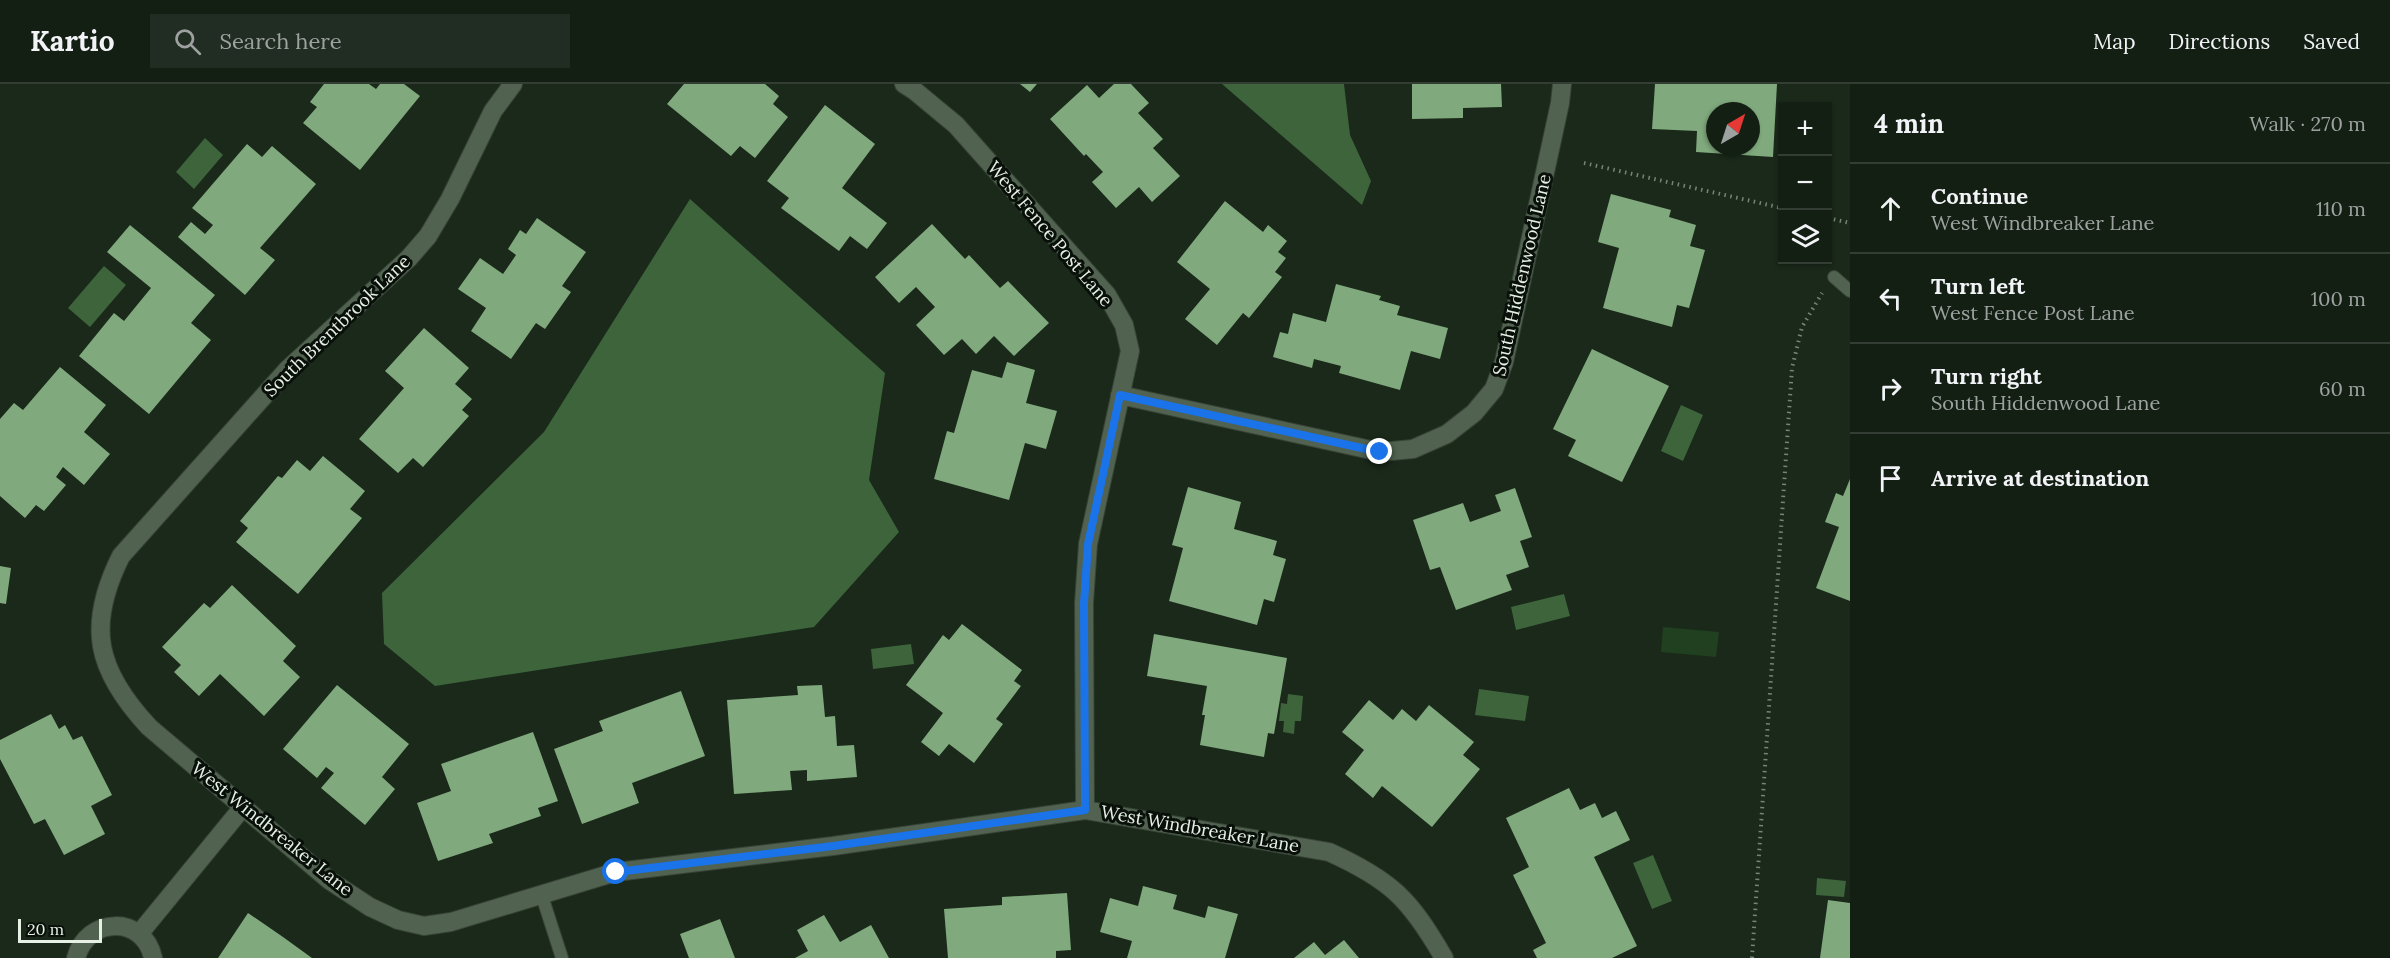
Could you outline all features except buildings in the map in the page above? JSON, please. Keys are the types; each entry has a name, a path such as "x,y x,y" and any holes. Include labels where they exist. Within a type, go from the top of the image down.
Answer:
{"street":[{"name":"South Brentbrook Lane","path":"102,646 100,614 108,583 121,556 288,369 409,258 428,236 450,199 493,111 513,84"},
{"name":"West Fence Post Lane","path":"904,84 956,124 1107,295 1124,326 1130,351 1088,544 1084,603 1085,810"},
{"name":"South Hiddenwood Lane","path":"1120,395 1380,452 1413,448 1447,434 1474,413 1494,389 1504,362 1560,103 1562,84"},
{"name":"West Windbreaker Lane","path":"102,646 110,676 125,702 149,727 329,880 370,907 398,920 424,926 451,922 616,872 833,846 1085,810 1329,852 1363,867 1397,891 1424,923 1444,958"},
{"path":"139,934 243,807"},
{"path":"76,958 81,944 90,934 101,928 114,926 127,928 139,934 147,943 153,958"}],"lane":[{"path":"1834,277 1850,291"},
{"path":"541,893 562,958"}],"path":[{"path":"1584,163 1778,207"},
{"path":"1832,219 1850,223"},
{"path":"1752,958 1792,368 1802,327 1834,277"}],"shaded area":[{"path":"1222,84 1344,84 1350,135 1371,181 1362,205"},
{"path":"205,138 223,155 194,189 176,172"},
{"path":"690,199 885,373 869,480 899,532 814,627 435,686 384,644 382,593 544,432"},
{"path":"104,266 126,285 90,327 68,308"},
{"path":"1681,405 1703,415 1683,461 1661,451"},
{"path":"1564,594 1570,616 1516,630 1511,607"},
{"path":"1663,627 1719,632 1716,657 1661,652"},
{"path":"911,644 914,664 873,669 871,649"},
{"path":"1479,689 1529,696 1525,721 1475,715"},
{"path":"1288,694 1303,696 1301,721 1295,721 1294,734 1283,732 1284,721 1279,721 1281,703 1287,704"},
{"path":"1653,855 1672,901 1652,909 1633,863"},
{"path":"1817,878 1846,881 1844,897 1816,895"}],"route":[{"path":"616,872 833,846 1085,810 1084,603 1088,544 1120,395 1380,452"}]}
